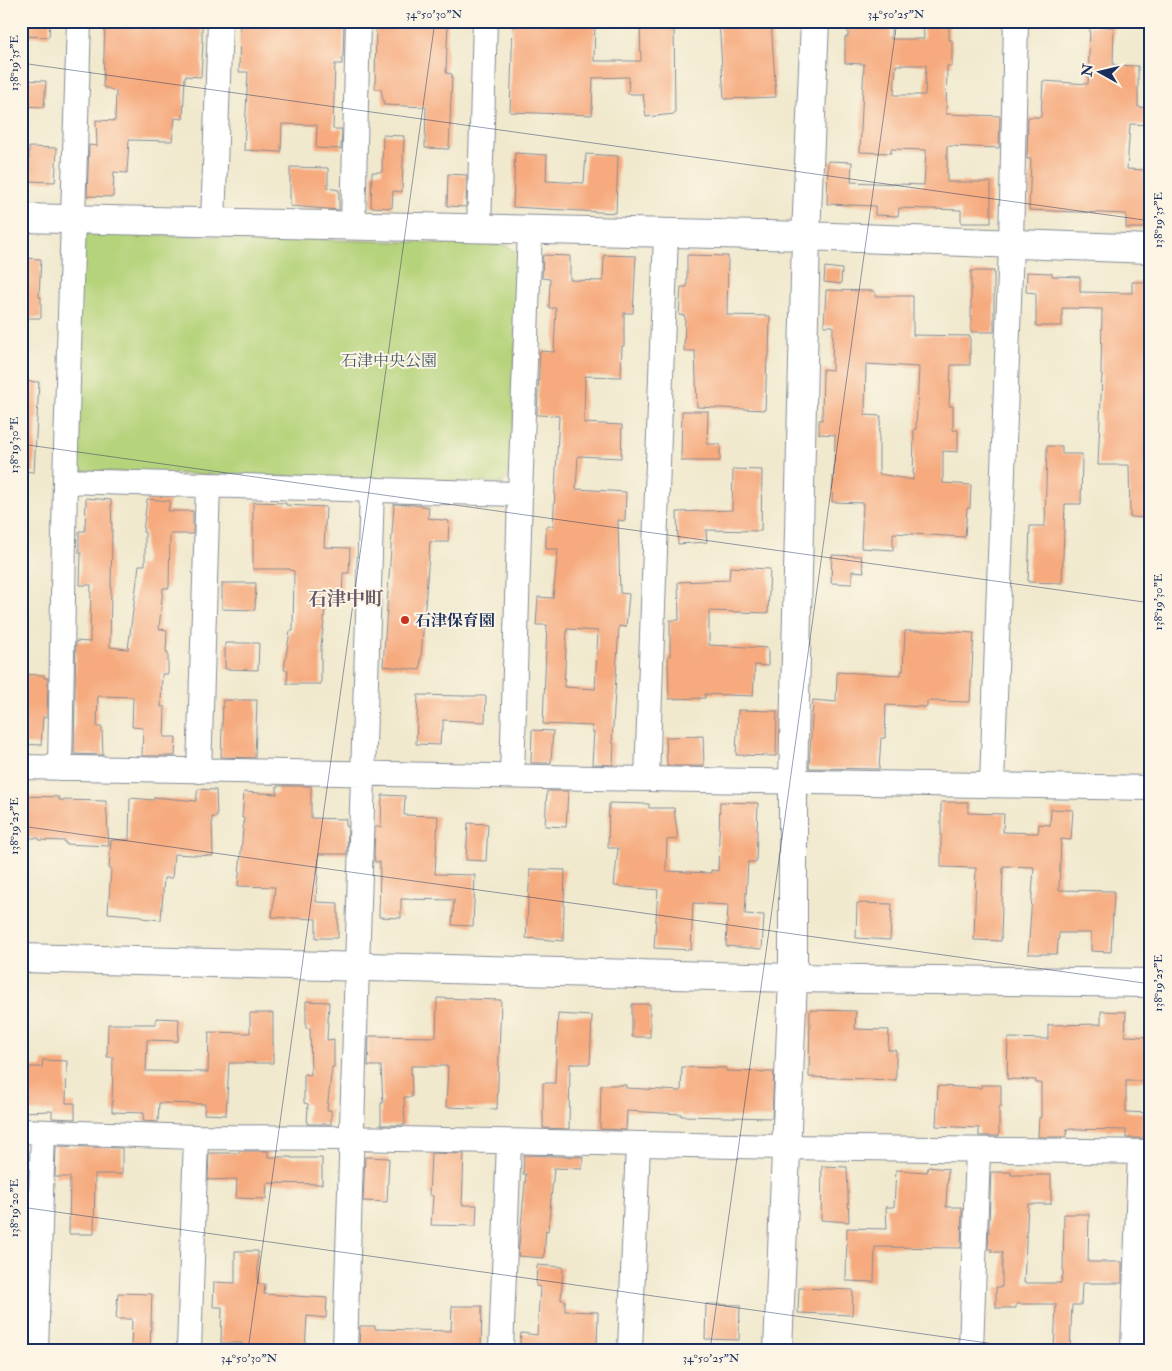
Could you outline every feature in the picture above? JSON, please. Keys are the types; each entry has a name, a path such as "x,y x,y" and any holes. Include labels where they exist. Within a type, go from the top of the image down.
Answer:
{"street":[{"path":"60,768 65,481 79,21"},
{"path":"213,223 220,21"},
{"path":"353,226 358,21"},
{"path":"478,229 484,21"},
{"path":"778,1350 793,978 793,782 806,236 815,21"},
{"path":"992,784 1011,244 1016,21"},
{"path":"21,218 806,236 1151,249"},
{"path":"512,776 530,230"},
{"path":"647,779 666,233"},
{"path":"65,481 520,494"},
{"path":"199,771 208,485"},
{"path":"344,1350 372,490"},
{"path":"21,766 199,771 1151,788"},
{"path":"21,958 793,978 1151,983"},
{"path":"36,1350 32,1131 196,1137 352,1138 786,1148 1145,1152 1133,1350"},
{"path":"189,1350 196,1137"},
{"path":"501,1350 509,1142"},
{"path":"630,1350 638,1144"},
{"path":"971,1350 978,1150"}],"green space":[{"name":"石津中央公園","path":"88,233 507,245 518,254 512,474 502,483 82,471 74,461 80,240"}],"building":[{"path":"21,21 50,21 49,37 21,36"},
{"path":"105,21 202,21 203,42 201,77 185,76 183,119 175,118 172,141 129,140 127,173 114,172 113,197 87,196 89,145 97,146 96,120 115,121 116,91 103,87"},
{"path":"240,21 344,21 342,64 335,64 333,129 342,129 341,149 316,148 317,125 282,124 281,152 244,150 248,72 239,72"},
{"path":"376,21 448,21 446,73 452,74 449,149 425,148 426,107 384,105 381,89 375,89"},
{"path":"513,21 595,21 594,61 641,61 640,21 674,21 675,114 646,117 643,94 628,94 629,77 593,78 592,115 510,112"},
{"path":"719,21 771,21 776,97 724,99"},
{"path":"848,21 891,21 891,39 924,39 923,21 949,21 949,40 952,40 952,66 947,66 946,114 1000,116 999,148 947,146 947,182 991,182 991,223 961,223 961,210 899,208 898,216 875,215 875,206 827,204 828,161 852,162 851,182 924,185 926,150 891,149 891,153 860,152 864,64 845,63 845,37 848,37","holes":["896,65 926,65 925,95 894,95"]},
{"path":"1090,26 1114,27 1113,65 1138,66 1138,107 1151,108 1151,125 1130,124 1127,169 1144,170 1144,178 1151,179 1151,228 1126,228 1126,214 1029,210 1031,159 1027,159 1028,117 1041,117 1043,81 1088,84"},
{"path":"21,80 46,81 44,107 21,106"},
{"path":"383,135 404,136 402,192 393,191 392,208 371,207 372,172 382,172"},
{"path":"29,147 57,148 55,182 29,181"},
{"path":"515,153 547,155 546,181 584,183 586,154 618,156 616,213 513,207"},
{"path":"290,167 328,168 328,188 339,190 339,210 290,206"},
{"path":"448,174 467,175 466,207 447,206"},
{"path":"543,255 570,256 570,280 603,281 604,255 636,256 633,313 624,313 624,346 622,346 621,377 585,376 584,423 622,425 621,458 578,456 576,489 626,492 625,521 618,520 620,593 629,594 626,627 619,626 612,743 614,743 613,765 592,764 594,732 592,732 592,726 543,724 547,625 536,625 538,597 553,598 558,549 546,549 546,526 553,526 559,416 537,415 540,351 554,352 556,308 549,308 550,279 542,278","holes":["567,629 598,631 595,689 564,687"]},
{"path":"687,255 728,256 727,315 770,316 765,410 697,407 695,351 684,351 685,316 679,315 681,287 687,287"},
{"path":"21,258 41,259 39,297 41,297 41,318 21,318"},
{"path":"825,267 842,269 841,284 824,282"},
{"path":"971,271 994,271 994,332 971,332"},
{"path":"1027,272 1052,273 1052,276 1080,277 1080,292 1132,293 1132,282 1151,282 1151,518 1130,517 1129,465 1098,465 1102,374 1102,309 1062,308 1062,326 1036,326 1036,293 1026,292"},
{"path":"826,290 875,291 875,296 913,296 913,335 970,336 970,365 951,365 949,406 953,406 953,430 958,430 958,452 943,451 943,483 971,485 970,508 967,508 965,537 893,533 893,550 861,548 863,503 832,502 835,435 819,434 819,420 822,420 823,369 832,370 833,326 824,326","holes":["866,364 919,367 916,429 914,429 913,480 879,474 881,416 865,415"]},
{"path":"21,381 39,382 34,472 21,471"},
{"path":"682,411 708,411 707,444 720,444 720,461 681,461"},
{"path":"1047,446 1062,446 1062,454 1082,454 1081,504 1065,504 1062,583 1028,582 1030,526 1045,526"},
{"path":"733,469 762,470 761,531 706,530 707,542 678,544 677,512 732,510"},
{"path":"86,498 111,500 110,647 128,649 139,565 145,565 145,532 143,532 147,499 170,501 168,511 193,511 193,534 170,534 169,588 163,588 159,629 167,630 168,674 162,674 161,707 165,707 164,737 176,737 175,756 142,756 143,728 132,727 133,697 98,696 97,727 102,727 103,755 74,754 76,641 90,642 91,585 80,585 81,553 79,553 79,531 85,531"},
{"path":"253,502 326,507 324,547 350,548 349,573 343,573 342,601 325,600 321,645 321,684 287,684 288,670 284,670 290,631 293,631 294,571 290,569 253,569"},
{"path":"394,504 429,507 428,518 449,521 448,542 430,542 420,670 383,666"},
{"path":"832,555 861,556 864,572 852,571 852,584 831,583"},
{"path":"730,567 770,569 768,613 709,611 709,645 768,648 768,666 755,665 753,696 705,694 705,698 669,699 668,656 670,656 670,620 679,620 678,582 729,580"},
{"path":"222,583 256,583 255,610 222,609"},
{"path":"905,631 974,633 970,702 927,701 927,707 886,705 885,738 881,738 879,769 809,768 813,700 836,702 837,672 901,675 901,671 903,671"},
{"path":"225,643 259,643 258,670 225,669"},
{"path":"21,674 44,675 44,678 48,678 47,717 43,717 41,745 21,744"},
{"path":"418,695 486,696 485,722 443,720 440,745 416,744"},
{"path":"223,700 257,700 255,758 221,757"},
{"path":"738,710 777,711 776,756 736,755"},
{"path":"532,730 553,731 551,763 531,763"},
{"path":"703,736 704,766 667,766 666,737"},
{"path":"277,786 311,786 311,818 346,819 346,826 348,826 347,854 319,854 316,902 338,903 338,938 316,938 316,919 272,917 275,887 238,886 244,818 242,818 244,792 277,794"},
{"path":"198,789 216,790 217,817 212,817 213,856 174,854 172,878 164,878 161,920 108,913 111,840 129,840 130,798 154,800 154,797 196,801"},
{"path":"547,791 568,791 566,827 545,826"},
{"path":"382,795 405,796 404,815 438,816 435,874 475,875 473,926 452,925 454,900 401,899 401,918 379,917 380,862 375,862 374,854 375,827 381,827"},
{"path":"21,796 59,797 59,800 106,801 109,846 65,844 65,841 21,838"},
{"path":"720,802 758,803 756,862 748,862 745,914 764,915 762,949 726,946 728,905 693,903 691,950 654,948 658,890 614,886 618,848 608,848 609,803 649,804 649,808 674,808 678,839 667,840 666,871 711,873 711,870 718,871"},
{"path":"941,802 968,802 968,813 1004,814 1003,832 1038,833 1039,824 1050,825 1051,809 1073,810 1071,840 1061,839 1059,890 1114,891 1111,952 1091,951 1091,933 1059,933 1057,954 1028,954 1034,867 1003,866 1001,941 974,940 976,868 941,867"},
{"path":"468,823 488,824 486,861 466,860"},
{"path":"530,869 565,870 563,941 526,938"},
{"path":"857,903 892,904 890,940 856,938"},
{"path":"437,998 501,1000 497,1109 446,1107 448,1066 411,1066 412,1097 404,1097 405,1125 381,1125 381,1103 383,1103 381,1066 368,1066 369,1036 436,1037"},
{"path":"306,1001 329,1002 327,1040 334,1039 334,1067 332,1067 327,1110 331,1110 331,1124 307,1124 308,1104 304,1103 304,1074 311,1075 310,1028 306,1028"},
{"path":"632,1004 650,1004 650,1037 632,1037"},
{"path":"810,1010 856,1011 855,1029 889,1030 888,1050 896,1050 896,1080 809,1077"},
{"path":"1101,1011 1126,1012 1125,1036 1151,1037 1151,1081 1126,1081 1126,1112 1151,1113 1151,1138 1126,1138 1126,1130 1067,1129 1066,1137 1038,1137 1039,1117 1041,1118 1041,1083 1036,1083 1036,1080 1007,1079 1008,1038 1048,1039 1048,1025 1101,1024"},
{"path":"250,1013 273,1013 273,1063 229,1063 226,1115 204,1114 205,1104 159,1103 158,1122 143,1121 144,1113 112,1112 113,1057 107,1057 108,1024 156,1024 156,1018 179,1019 178,1041 147,1040 146,1071 208,1072 209,1032 250,1033"},
{"path":"558,1014 592,1016 590,1064 570,1064 569,1129 543,1128 543,1083 555,1083"},
{"path":"43,1060 67,1061 66,1103 75,1103 75,1119 52,1118 52,1111 21,1112 21,1067 42,1067"},
{"path":"682,1067 726,1068 726,1071 774,1072 772,1118 681,1116 681,1114 627,1111 626,1130 600,1129 601,1085 626,1085 626,1088 681,1091"},
{"path":"981,1085 1001,1085 999,1136 979,1136 979,1128 936,1126 938,1086 981,1088"},
{"path":"56,1146 122,1148 122,1174 95,1174 94,1234 69,1234 70,1177 55,1177"},
{"path":"239,1151 268,1151 268,1157 322,1158 322,1184 267,1183 266,1199 236,1198 237,1179 208,1180 209,1153 239,1153"},
{"path":"431,1153 464,1154 462,1205 477,1205 476,1226 431,1225 433,1196 429,1195"},
{"path":"524,1155 583,1157 582,1169 554,1168 544,1258 518,1256 526,1174 523,1174"},
{"path":"365,1157 389,1158 387,1202 363,1201"},
{"path":"822,1166 847,1167 849,1222 821,1220"},
{"path":"928,1167 948,1169 946,1207 962,1207 961,1248 875,1247 874,1282 846,1281 847,1228 887,1229 886,1207 894,1207 896,1170 927,1172"},
{"path":"991,1172 1011,1172 1011,1175 1051,1175 1051,1204 1028,1204 1024,1283 1061,1283 1063,1276 1064,1214 1089,1214 1088,1262 1122,1262 1122,1283 1082,1283 1081,1305 1072,1305 1070,1350 1054,1350 1056,1304 1016,1304 1016,1308 996,1308 996,1287 1002,1287 1002,1252 991,1252 992,1249 988,1249"},
{"path":"235,1251 258,1251 258,1284 265,1284 264,1294 327,1298 326,1318 307,1316 305,1350 242,1350 242,1343 221,1343 222,1307 213,1307 214,1282 235,1283"},
{"path":"537,1265 563,1267 561,1300 565,1300 565,1311 598,1312 597,1347 542,1346 542,1350 519,1350 521,1333 537,1335 540,1287 536,1286"},
{"path":"799,1288 853,1290 852,1315 798,1313"},
{"path":"118,1293 152,1294 150,1350 131,1350 132,1319 116,1319"},
{"path":"706,1304 740,1305 739,1340 705,1339"},
{"path":"452,1306 482,1306 481,1350 359,1350 360,1326 375,1326 375,1329 451,1331"}],"place":[{"name":"石津保育園","path":"405,620"}],"district":[{"name":"石津中町","path":"346,598"}]}
